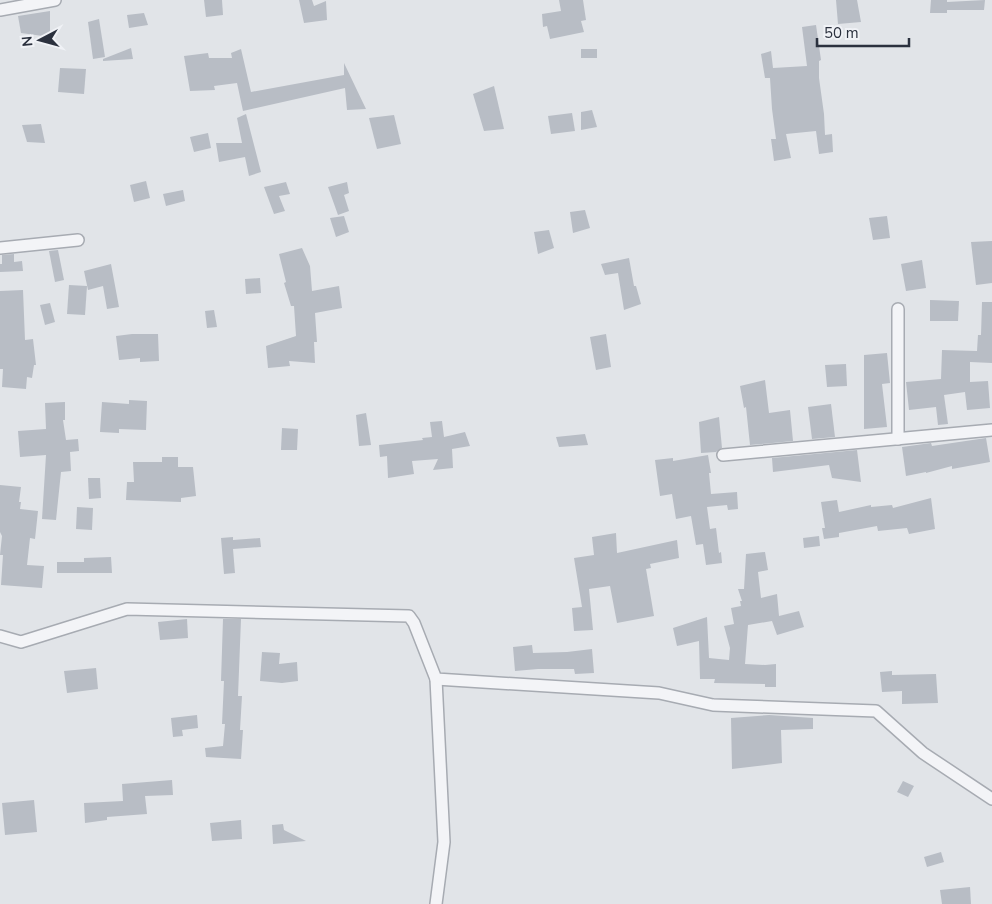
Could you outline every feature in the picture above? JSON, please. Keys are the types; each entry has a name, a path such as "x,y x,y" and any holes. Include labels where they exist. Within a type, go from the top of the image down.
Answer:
{"street":[{"path":"0,10 55,0"},
{"path":"0,248 78,240"},
{"path":"898,309 898,439"},
{"path":"723,455 992,430"},
{"path":"0,636 21,642 127,609 409,616 414,623 436,679 444,842 436,904"},
{"path":"436,679 659,693 712,705 876,711 923,753 992,799"}],"building":[{"path":"204,0 222,0 223,15 206,17"},
{"path":"299,0 312,0 314,6 326,1 327,20 304,23"},
{"path":"559,0 583,0 586,20 581,21 584,32 550,39 547,26 543,27 542,14 561,11"},
{"path":"836,0 857,0 861,22 838,24"},
{"path":"931,0 947,0 947,2 985,0 984,10 947,10 947,13 930,13"},
{"path":"50,11 50,37 21,33 18,16"},
{"path":"144,13 148,25 129,28 127,15"},
{"path":"99,19 105,57 93,59 88,22"},
{"path":"816,25 821,60 819,61 819,78 825,135 832,134 833,152 819,154 816,131 786,134 791,158 774,161 771,139 776,139 770,78 765,78 761,54 771,51 773,68 807,66 802,27"},
{"path":"131,48 133,59 103,61 103,59"},
{"path":"241,49 251,92 344,75 344,63 366,109 347,110 345,88 243,111 237,83 214,86 215,90 190,91 184,56 208,53 209,58 232,58 231,53"},
{"path":"581,49 597,49 597,58 581,58"},
{"path":"60,68 86,69 84,94 58,92"},
{"path":"494,86 504,129 484,131 473,94"},
{"path":"592,110 597,127 581,130 581,112"},
{"path":"572,113 575,131 551,134 548,116"},
{"path":"246,114 261,172 249,176 245,157 219,162 216,143 242,143 237,118"},
{"path":"394,115 401,144 377,149 369,118"},
{"path":"41,124 45,143 27,142 22,125"},
{"path":"208,133 211,148 194,152 190,137"},
{"path":"146,181 150,198 134,202 130,185"},
{"path":"286,182 290,194 279,196 285,211 274,214 264,187"},
{"path":"347,182 349,193 344,195 349,211 338,215 328,187"},
{"path":"183,190 185,201 166,206 163,194"},
{"path":"585,210 590,228 573,233 570,212"},
{"path":"344,216 349,232 336,237 330,218"},
{"path":"887,216 890,238 873,240 869,218"},
{"path":"549,230 554,248 538,254 534,232"},
{"path":"992,241 992,283 976,285 971,242"},
{"path":"302,248 310,266 312,291 339,286 342,308 315,313 317,342 314,342 315,363 289,361 290,366 268,368 266,346 296,336 294,306 291,306 284,283 286,282 279,254"},
{"path":"58,250 64,280 55,282 49,251"},
{"path":"14,254 14,262 22,261 23,271 0,272 2,255"},
{"path":"629,258 634,286 636,286 641,304 624,310 618,273 605,275 601,264"},
{"path":"922,260 926,288 906,291 901,264"},
{"path":"111,264 119,307 107,309 103,286 88,290 84,271"},
{"path":"260,278 261,293 246,294 245,279"},
{"path":"69,285 87,286 85,315 67,314"},
{"path":"23,290 25,340 33,339 36,365 34,365 32,378 27,377 26,389 2,387 3,369 0,369 0,291"},
{"path":"930,300 959,301 958,321 930,321"},
{"path":"982,302 992,302 992,363 970,362 970,382 988,381 990,408 967,410 965,392 944,395 948,424 938,425 936,407 909,410 906,382 941,379 942,350 977,351 978,335 981,335"},
{"path":"50,303 55,322 45,325 40,305"},
{"path":"214,310 217,327 207,328 205,311"},
{"path":"158,334 159,361 140,362 140,358 119,360 116,336"},
{"path":"606,334 611,367 596,370 590,337"},
{"path":"887,353 890,383 882,384 887,427 864,429 864,355"},
{"path":"846,364 847,386 827,387 825,365"},
{"path":"765,380 769,413 790,410 793,441 750,445 746,407 744,408 740,386"},
{"path":"129,400 147,401 146,430 119,429 119,433 100,432 102,402 129,404"},
{"path":"65,402 65,420 63,420 66,440 78,439 79,451 70,452 71,471 61,472 56,520 42,519 46,455 20,457 18,431 46,429 45,403"},
{"path":"831,404 835,437 812,439 808,407"},
{"path":"366,413 371,445 359,446 356,415"},
{"path":"719,417 722,448 716,452 701,453 699,422"},
{"path":"442,421 444,437 465,432 470,446 452,449 453,468 433,470 438,459 412,461 414,474 388,478 387,456 380,457 379,445 423,440 422,438 432,437 430,422"},
{"path":"282,428 298,429 297,450 281,450"},
{"path":"585,434 588,445 559,447 556,437"},
{"path":"986,438 990,462 952,469 952,466 906,476 902,447 931,443 932,446"},
{"path":"857,450 861,482 832,478 829,465 773,472 772,458"},
{"path":"708,455 711,473 709,473 711,494 737,492 738,509 728,510 727,505 707,507 710,529 716,528 722,563 706,565 703,544 696,545 691,516 676,519 672,494 660,496 655,460 673,458 673,461"},
{"path":"162,457 178,457 178,467 193,467 196,496 181,498 181,502 126,500 127,482 134,482 133,462 162,462"},
{"path":"88,478 100,478 101,498 89,499"},
{"path":"0,485 21,487 20,509 38,511 35,539 30,538 27,565 44,566 42,588 1,585 3,555 0,555 2,536 0,532"},
{"path":"931,498 935,529 909,534 907,528 878,531 877,526 839,533 839,537 824,539 822,528 825,528 821,502 837,500 839,512 871,505 871,507 892,505 893,508"},
{"path":"77,507 93,508 92,530 76,529"},
{"path":"616,533 617,553 677,540 679,558 650,564 651,568 646,569 654,616 617,623 610,586 589,589 593,630 574,631 572,608 582,607 574,558 594,555 592,537"},
{"path":"819,536 820,546 804,548 803,538"},
{"path":"233,537 233,540 260,538 261,547 233,549 235,573 224,574 221,538"},
{"path":"765,552 768,570 758,572 761,598 777,594 779,616 799,611 804,627 777,635 772,621 748,625 745,664 776,664 776,687 765,687 765,684 714,683 715,679 700,679 699,641 677,646 673,628 707,617 709,658 729,660 730,648 724,626 734,624 731,608 741,606 740,601 742,601 738,589 744,589 746,554"},
{"path":"111,557 112,573 57,573 57,562 84,562 84,558"},
{"path":"187,619 188,638 160,640 158,622"},
{"path":"223,619 241,619 238,696 242,696 240,730 243,730 241,759 206,757 205,748 223,746 225,724 222,724 224,681 221,681"},
{"path":"532,645 533,653 592,649 594,673 575,674 574,669 515,671 513,647"},
{"path":"262,652 280,653 279,664 297,662 298,681 282,683 260,681"},
{"path":"96,668 98,689 67,693 64,671"},
{"path":"892,671 892,675 936,674 938,703 902,704 902,691 882,692 880,672"},
{"path":"197,715 198,728 182,730 183,736 173,737 171,718"},
{"path":"769,715 813,718 813,729 781,730 782,763 732,769 731,718"},
{"path":"172,780 173,795 145,796 147,814 107,817 107,820 85,823 84,803 123,801 122,784"},
{"path":"903,781 914,786 908,797 897,792"},
{"path":"34,800 37,832 5,835 2,803"},
{"path":"241,820 242,839 212,841 210,823"},
{"path":"283,824 284,830 306,841 273,844 272,825"},
{"path":"941,852 944,862 927,867 924,857"},
{"path":"970,887 971,904 942,904 940,890"}]}
